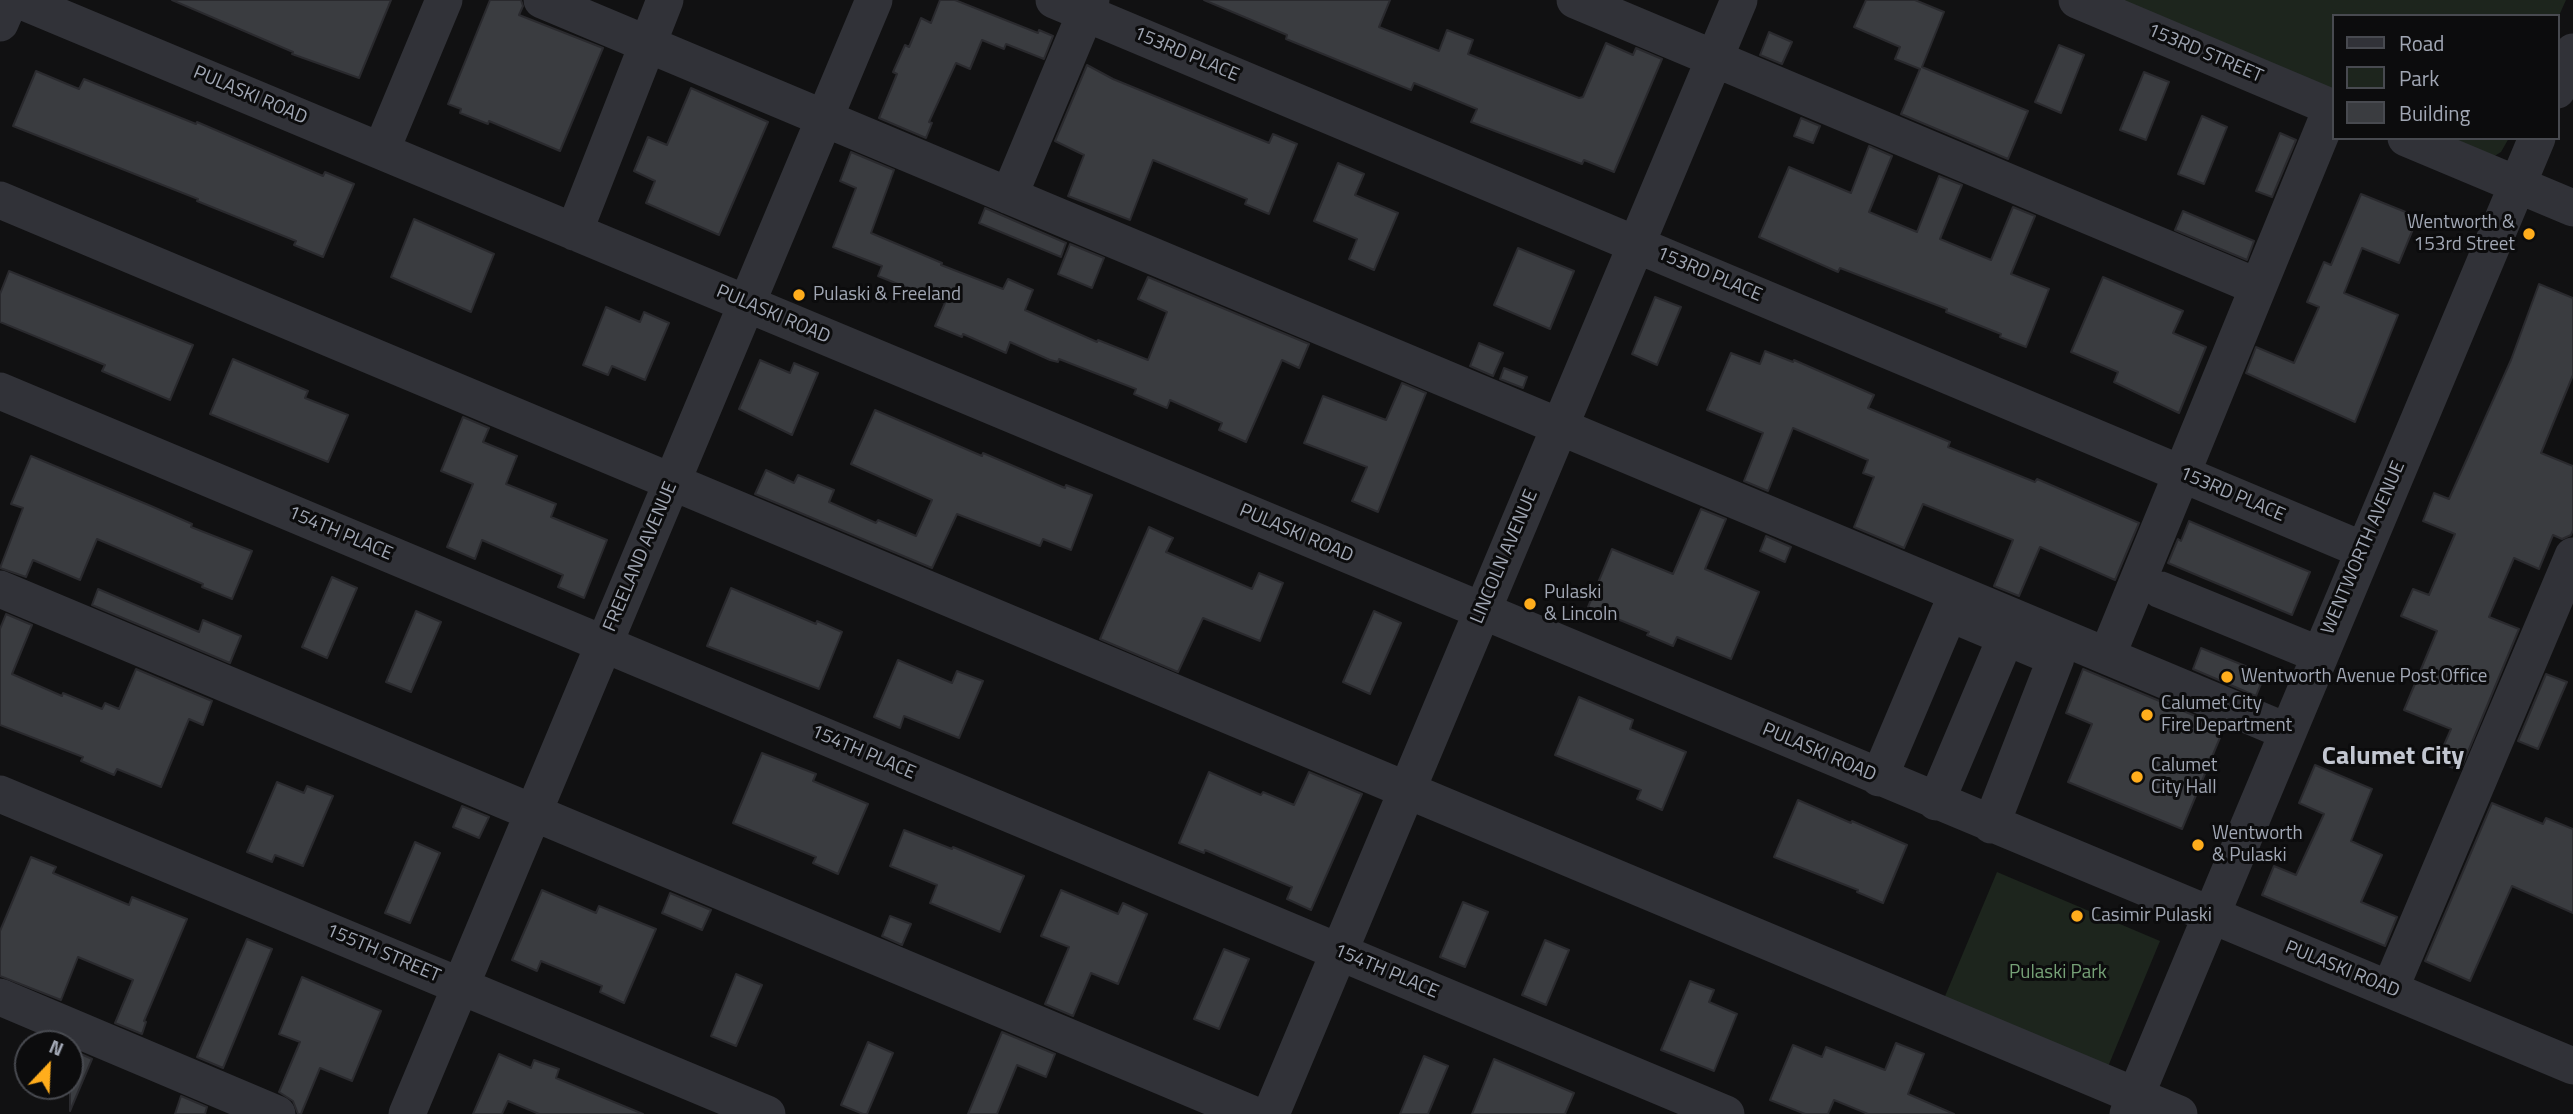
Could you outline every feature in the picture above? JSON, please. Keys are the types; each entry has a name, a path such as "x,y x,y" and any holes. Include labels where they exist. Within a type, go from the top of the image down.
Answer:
{"street":[{"path":"0,23 10,0"},
{"name":"PULASKI ROAD","path":"19,0 2573,1066"},
{"path":"381,151 444,0"},
{"path":"542,0 2288,732"},
{"path":"574,232 665,0"},
{"name":"FREELAND AVENUE","path":"407,1114 874,0"},
{"path":"1575,0 2258,287"},
{"name":"LINCOLN AVENUE","path":"1271,1114 1739,0"},
{"name":"153RD STREET","path":"2077,0 2332,107"},
{"path":"1009,196 1077,4"},
{"name":"153RD PLACE","path":"1077,4 1636,245 2363,550"},
{"path":"2559,85 2573,52"},
{"path":"2107,656 2332,107"},
{"path":"2411,140 2573,208"},
{"name":"WENTWORTH AVENUE","path":"2132,1105 2536,140"},
{"path":"0,201 1408,790 2132,1105 2179,1114"},
{"name":"154TH PLACE","path":"0,391 1726,1114"},
{"path":"2390,989 2573,556"},
{"path":"0,589 1252,1114"},
{"path":"2161,590 2320,655"},
{"path":"1879,778 1949,613 2056,658 1992,825"},
{"path":"1936,802 2006,637"},
{"name":"155TH STREET","path":"0,794 767,1114"},
{"path":"0,997 277,1114"}],"green space":[{"path":"2116,0 2566,0 2559,16 2332,14 2332,92"},
{"path":"2447,140 2508,140 2501,152 2493,157"},
{"name":"Pulaski Park","path":"1997,872 2160,941 2107,1069 1943,1001"}],"building":[{"path":"172,0 391,0 359,78 292,54 293,52"},
{"path":"490,0 521,0 523,6 519,15 603,48 560,151 489,121 488,124 460,113 461,109 448,104"},
{"path":"940,0 955,0 1038,33 1039,30 1053,36 1044,59 1006,44 1004,49 982,40 970,69 956,63 929,122 932,123 926,138 879,118 897,74 893,72 905,45 909,47 921,18 931,23"},
{"path":"1204,0 1390,0 1379,27 1439,51 1447,30 1473,40 1468,54 1579,98 1583,97 1606,43 1633,55 1636,48 1662,59 1614,172 1584,160 1582,164 1471,122 1477,109 1414,83 1411,90 1286,39 1287,35"},
{"path":"1866,0 1915,0 1944,12 1922,67 2028,111 2008,159 1901,114 1920,69 1895,59 1900,47 1854,27"},
{"path":"1769,32 1792,42 1782,64 1760,55"},
{"path":"2059,45 2084,55 2061,113 2035,102"},
{"path":"1087,65 1113,79 1269,143 1273,134 1297,144 1269,214 1245,204 1247,199 1153,160 1130,220 1068,196 1084,155 1055,141"},
{"path":"36,71 79,89 84,79 196,124 197,122 323,176 325,172 354,184 323,257 294,245 296,241 197,201 198,199 13,126"},
{"path":"2144,72 2169,82 2146,140 2120,130"},
{"path":"691,88 768,122 719,235 646,203 655,181 634,171 648,137 667,145"},
{"path":"2202,116 2227,127 2204,184 2178,174"},
{"path":"1801,118 1820,126 1813,143 1794,136"},
{"path":"2280,133 2296,140 2272,197 2256,191"},
{"path":"1869,146 1892,156 1869,212 1917,232 1939,176 1962,185 1940,239 1991,260 2013,207 2035,216 2011,274 2049,289 2026,347 1946,312 1947,309 1840,268 1838,272 1759,237 1789,167 1851,193"},
{"path":"851,152 894,170 871,233 942,263 941,265 1003,289 1008,279 1033,290 1025,310 1097,342 1098,340 1148,360 1167,312 1138,299 1148,277 1309,344 1299,368 1282,360 1246,442 1219,430 1222,423 1170,400 1167,408 1134,394 1136,389 1059,359 1058,362 1050,360 1010,342 1006,353 963,334 962,337 935,326 945,303 878,276 882,266 833,247 856,188 840,181"},
{"path":"1338,163 1364,174 1355,195 1398,213 1374,270 1349,259 1357,239 1314,221"},
{"path":"2361,194 2418,217 2399,263 2362,248 2344,293 2398,315 2355,422 2246,373 2256,347 2294,363 2319,307 2307,302 2324,262 2331,265"},
{"path":"985,208 1066,243 1061,257 979,223"},
{"path":"2183,211 2254,241 2247,260 2175,230"},
{"path":"414,219 494,254 471,312 391,277"},
{"path":"1070,244 1104,258 1092,288 1058,274"},
{"path":"1518,248 1574,271 1550,329 1494,305"},
{"path":"9,271 193,345 170,400 102,371 105,365 0,322 0,294"},
{"path":"2103,277 2183,311 2173,333 2206,347 2179,413 2114,382 2118,372 2071,352"},
{"path":"2539,284 2573,298 2573,375 2541,453 2573,466 2573,530 2571,535 2562,539 2553,535 2539,569 2514,558 2489,617 2519,629 2460,771 2437,761 2451,729 2404,710 2437,631 2401,616 2413,589 2429,595 2455,534 2423,521 2434,493 2449,499 2511,360"},
{"path":"1655,297 1681,307 1657,365 1632,354"},
{"path":"606,307 640,322 644,312 669,323 645,380 612,366 608,375 583,365"},
{"path":"1479,343 1503,353 1493,376 1470,366"},
{"path":"1765,351 1793,362 1794,360 1874,395 1868,408 1950,442 1948,447 2035,482 2037,479 2139,523 2115,580 2040,547 2019,596 1994,586 2013,540 1923,504 1904,548 1854,527 1874,477 1863,473 1868,460 1793,428 1768,491 1744,481 1763,433 1707,410 1731,353 1760,364"},
{"path":"233,359 308,391 305,398 348,415 328,462 210,414"},
{"path":"760,360 790,373 794,363 818,373 792,435 739,409"},
{"path":"1504,368 1527,377 1523,388 1500,379"},
{"path":"1402,383 1426,393 1378,512 1352,501 1367,467 1304,443 1323,396 1386,420"},
{"path":"875,410 982,456 983,453 1065,488 1066,485 1092,495 1071,550 1043,539 1040,546 957,514 932,568 755,494 766,470 794,483 798,475 834,490 829,502 876,523 878,520 916,536 932,500 851,464"},
{"path":"463,417 489,428 483,442 517,456 506,484 556,504 551,517 607,540 584,598 558,587 563,575 482,540 475,559 447,547 473,484 441,471"},
{"path":"31,456 252,551 232,599 97,539 80,580 33,560 26,577 0,568 23,508 11,504"},
{"path":"1701,509 1726,519 1705,569 1759,592 1731,659 1677,637 1673,646 1647,635 1649,632 1588,607 1612,549 1673,574"},
{"path":"2189,521 2310,572 2292,615 2168,563"},
{"path":"1149,527 1173,538 1166,552 1252,589 1259,573 1283,583 1260,641 1203,618 1178,672 1100,639"},
{"path":"1766,536 1791,547 1785,562 1760,551"},
{"path":"332,577 357,588 327,658 302,647"},
{"path":"731,588 816,624 817,621 842,632 819,689 707,646"},
{"path":"98,589 199,632 203,620 241,636 230,663 92,605"},
{"path":"416,611 441,622 411,692 386,682"},
{"path":"1374,611 1401,623 1370,694 1343,682"},
{"path":"6,614 32,625 12,674 62,696 63,693 102,709 105,703 119,709 136,669 212,701 203,725 189,719 161,787 117,769 114,775 81,761 83,757 0,725 0,629"},
{"name":"Wentworth Avenue Post Office","path":"2201,648 2265,674 2256,696 2193,669"},
{"path":"898,660 952,683 957,671 983,681 959,738 904,716 900,728 874,717"},
{"path":"2083,669 2224,728 2182,829 2068,782 2092,724 2066,713"},
{"path":"2546,674 2567,682 2538,749 2518,741"},
{"path":"1579,697 1633,720 1630,729 1686,752 1662,810 1637,799 1641,790 1555,755"},
{"path":"762,753 816,774 813,781 868,804 838,874 813,863 816,857 733,823"},
{"path":"2315,765 2372,789 2351,841 2382,855 2361,902 2397,917 2385,946 2262,895 2274,866 2296,875 2324,814 2299,803"},
{"path":"1209,772 1261,795 1263,792 1294,805 1309,772 1362,794 1311,910 1287,899 1292,887 1205,850 1204,853 1179,843"},
{"path":"277,782 304,793 307,786 333,796 303,866 275,855 272,862 247,852"},
{"path":"1798,800 1907,845 1883,903 1857,892 1858,890 1774,857"},
{"path":"2492,803 2543,824 2546,818 2573,829 2573,913 2512,886 2470,981 2425,961"},
{"path":"462,806 489,817 479,838 453,827"},
{"path":"904,830 1024,876 1000,932 930,903 937,885 890,866"},
{"path":"415,842 440,853 410,923 385,913"},
{"path":"31,857 56,867 53,873 129,905 132,897 187,919 144,1021 146,1022 142,1034 115,1023 133,980 78,957 61,1000 0,976 0,931"},
{"path":"542,890 596,913 599,906 656,929 624,1003 600,992 602,986 541,961 537,971 512,960"},
{"path":"1061,890 1118,914 1123,903 1147,914 1118,984 1091,973 1073,1016 1045,1004 1069,947 1041,936"},
{"path":"670,893 711,910 702,930 662,913"},
{"path":"1463,902 1488,912 1465,967 1440,957"},
{"path":"890,916 911,924 902,945 882,936"},
{"path":"247,939 272,949 223,1068 197,1057"},
{"path":"1545,940 1569,950 1546,1005 1522,995"},
{"path":"1224,949 1249,959 1219,1029 1194,1019"},
{"path":"736,974 762,985 736,1046 711,1036"},
{"path":"302,977 381,1011 352,1081 320,1068 301,1114 298,1114 293,1101 279,1092 300,1042 279,1034"},
{"path":"1690,981 1714,990 1709,1002 1737,1014 1714,1071 1661,1050"},
{"path":"1002,1032 1055,1054 1046,1077 1017,1065 997,1114 968,1114"},
{"path":"868,1042 893,1053 867,1114 863,1114 841,1105"},
{"path":"1896,1043 1924,1054 1908,1094 1954,1114 1868,1114 1834,1100 1828,1114 1805,1114 1770,1100 1793,1045 1822,1057 1826,1047 1885,1070"},
{"path":"499,1054 531,1068 534,1060 559,1069 556,1078 643,1114 539,1114 508,1101 502,1114 473,1114"},
{"path":"84,1055 92,1059 84,1078"},
{"path":"1424,1056 1448,1066 1428,1114 1400,1114"},
{"path":"1494,1059 1574,1093 1565,1114 1472,1114"},
{"path":"181,1096 207,1107 205,1114 175,1114"}],"place":[{"name":"Wentworth & 153rd Street","path":"2529,234"},
{"name":"Pulaski & Freeland","path":"799,295"},
{"name":"Pulaski & Lincoln","path":"1530,604"},
{"name":"Wentworth Avenue Post Office","path":"2227,677"},
{"name":"Calumet City Fire Department","path":"2147,715"},
{"name":"Calumet City Hall","path":"2137,777"},
{"name":"Wentworth & Pulaski","path":"2198,845"},
{"name":"Casimir Pulaski","path":"2077,916"}],"district":[{"name":"Calumet City","path":"2393,758"}]}
